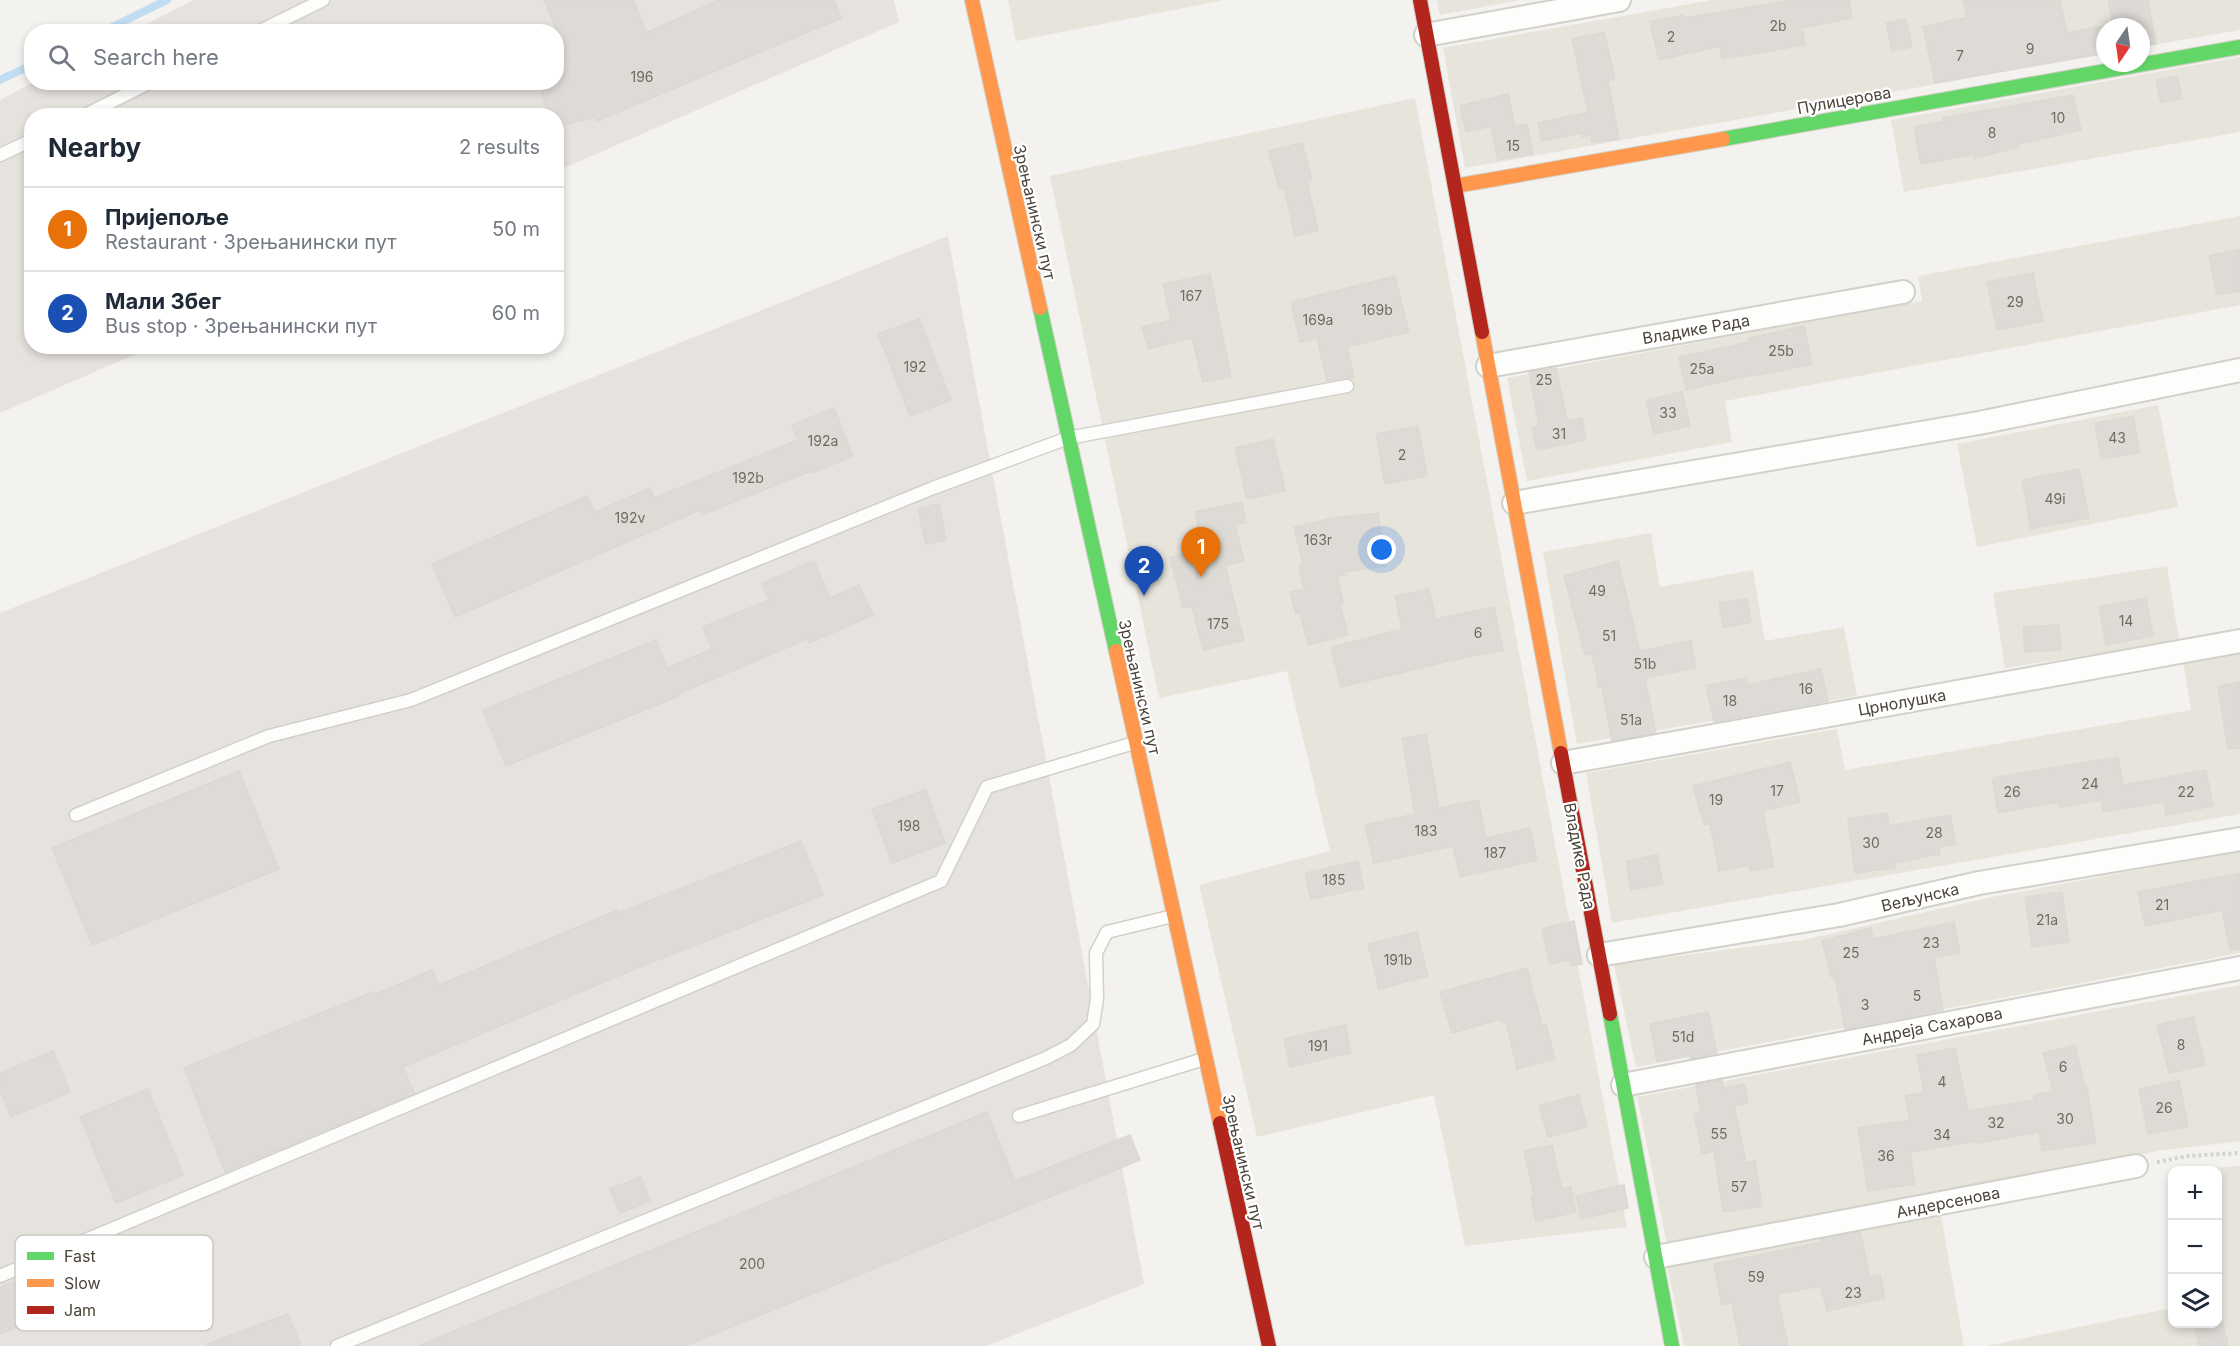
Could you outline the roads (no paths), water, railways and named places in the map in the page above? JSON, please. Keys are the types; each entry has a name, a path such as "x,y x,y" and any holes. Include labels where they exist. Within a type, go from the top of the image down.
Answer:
{"street":[{"name":"Зрењанински пут","path":"972,0 1269,1346"},
{"name":"Владике Рада","path":"1420,0 1672,1346"},
{"path":"1426,35 1619,0"},
{"name":"Пулицерова","path":"1455,186 2240,47"},
{"name":"Владике Рада","path":"1488,366 1903,292"},
{"path":"1514,503 1979,423 2240,370"},
{"name":"Црнолушка","path":"1563,763 2240,641"},
{"name":"Вељунска","path":"1599,955 1839,915 1979,884 2240,838"},
{"name":"Андреја Сахарова","path":"1623,1084 2240,968"},
{"name":"Андерсенова","path":"1656,1257 2136,1166"}],"lane":[{"path":"274,24 323,0"},
{"path":"99,108 136,90"},
{"path":"0,155 24,144"},
{"path":"76,815 269,736 411,700 933,488 1068,438 1347,386"},
{"path":"98,1235 941,881 987,787 1136,742"},
{"path":"337,1346 1046,1058 1071,1045 1093,1024 1097,999 1096,953 1107,932 1174,915"},
{"path":"1019,1116 1204,1059"},
{"path":"0,1276 15,1270"}],"waterway":[{"path":"118,24 167,0"},
{"path":"0,80 24,69"}],"place":[{"name":"Пријепоље","path":"1201,577"},
{"name":"Мали Збег","path":"1144,596"}]}
